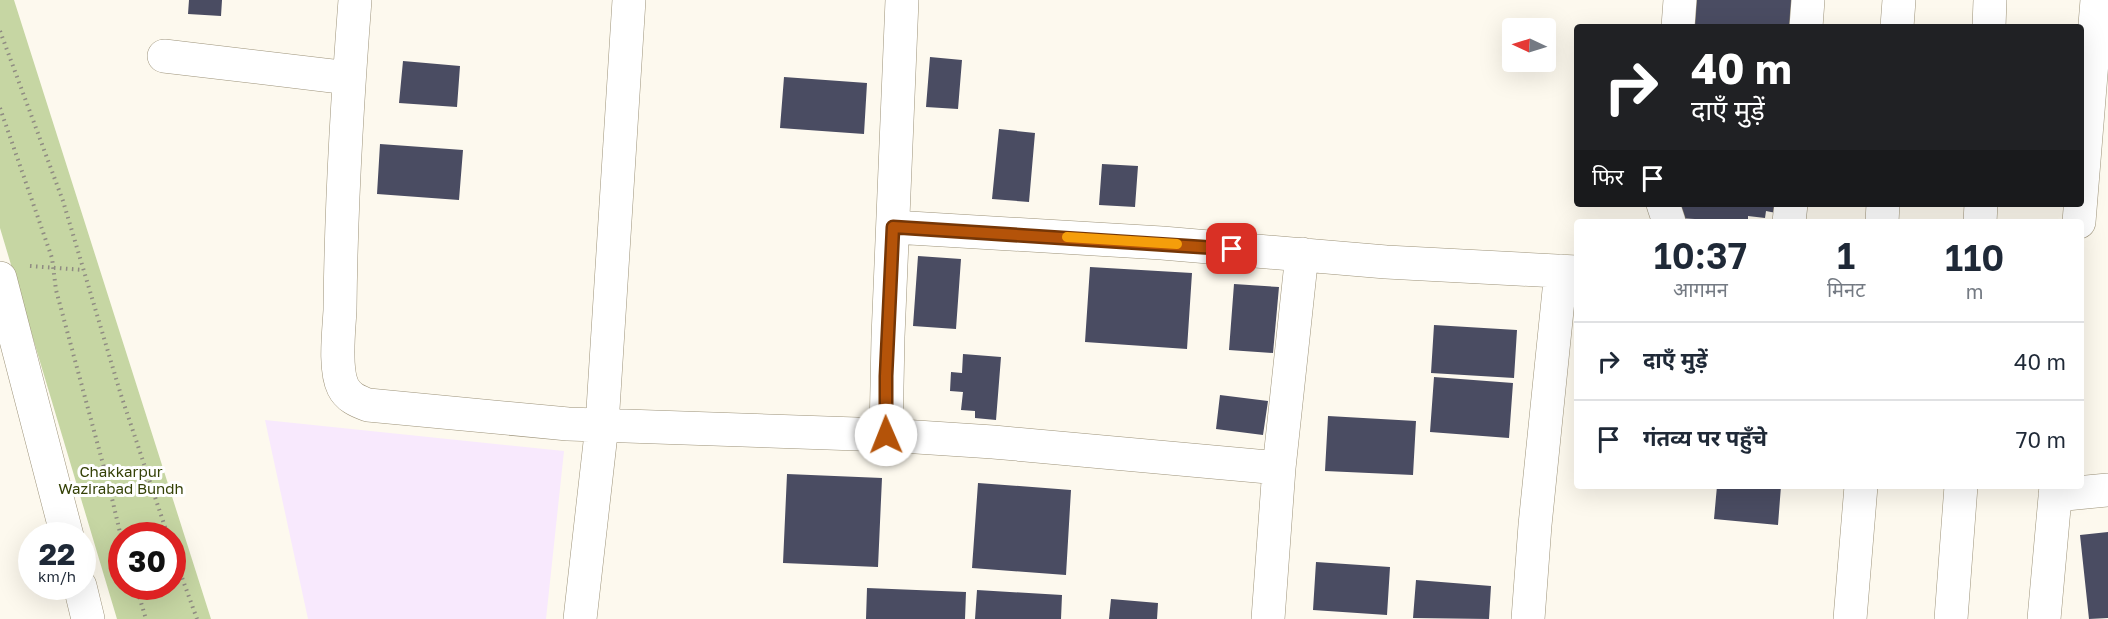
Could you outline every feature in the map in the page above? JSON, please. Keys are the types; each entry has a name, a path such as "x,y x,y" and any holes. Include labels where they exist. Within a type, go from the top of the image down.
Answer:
{"street":[{"path":"356,0 349,78 340,270 339,369 342,386 353,399 368,405 568,424 886,435 1004,443 1279,468"},
{"path":"580,619 602,425 629,0"},
{"path":"886,435 902,0"},
{"path":"1678,24 1680,0"},
{"path":"1806,24 1808,0"},
{"path":"1897,24 1899,0"},
{"path":"1989,24 1990,0"},
{"path":"2084,160 2097,0"},
{"path":"164,56 349,78"},
{"path":"893,227 1162,243 1386,262 1569,272 1535,525 1528,619"},
{"path":"1268,619 1279,468 1302,254"},
{"path":"2,296 63,522"},
{"path":"1850,619 1861,489"},
{"path":"1951,619 1961,489"},
{"path":"2044,619 2056,491 2108,490"},
{"path":"83,600 88,619"}],"path":[{"path":"0,32 63,201 121,395 163,522"},
{"path":"0,108 52,258 56,290 118,522"},
{"path":"53,268 84,270"},
{"path":"110,490 150,481"},
{"path":"186,589 197,619"},
{"path":"140,600 146,619"}],"shaded area":[{"path":"265,420 564,451 546,619 308,619"}],"green space":[{"name":"Chakkarpur Wazirabad Bundh","path":"0,0 14,0 180,522 108,522 108,589 96,549 96,522 88,522 0,228"},
{"name":"Chakkarpur Wazirabad Bundh","path":"186,540 211,619 117,619 111,600 186,600"}],"building":[{"path":"189,0 222,0 221,16 188,14"},
{"path":"1694,0 1793,0 1791,24 1692,24"},
{"path":"930,57 962,60 958,109 926,107"},
{"path":"403,61 460,66 457,107 399,103"},
{"path":"784,77 867,83 864,134 780,128"},
{"path":"999,129 1035,133 1029,202 992,199"},
{"path":"380,144 463,150 459,200 377,194"},
{"path":"1102,164 1138,166 1135,207 1099,205"},
{"path":"1678,207 1777,207 1776,213 1766,211 1765,218 1748,216 1748,219 1677,218"},
{"path":"918,256 961,259 956,329 913,326"},
{"path":"1090,267 1192,273 1187,349 1085,342"},
{"path":"1234,284 1279,287 1273,353 1229,350"},
{"path":"1434,325 1517,330 1514,378 1431,373"},
{"path":"963,354 1001,357 996,420 975,418 975,411 961,410 963,392 950,391 951,372 962,373"},
{"path":"1434,377 1513,383 1509,438 1430,432"},
{"path":"1220,395 1268,401 1263,435 1216,429"},
{"path":"1328,416 1416,421 1413,475 1325,471"},
{"path":"787,474 882,478 878,567 783,563"},
{"path":"978,483 1071,490 1066,575 972,568"},
{"path":"1717,489 1781,489 1778,525 1714,519"},
{"path":"2108,532 2108,618 2089,619 2080,535"},
{"path":"1316,562 1390,567 1387,615 1313,610"},
{"path":"1416,580 1491,586 1489,619 1413,618"},
{"path":"867,588 966,592 965,619 866,619"},
{"path":"977,590 1062,595 1061,619 975,619"},
{"path":"1111,599 1158,603 1157,619 1109,619"}],"slow traffic":[{"path":"1067,237 1177,244"}],"route":[{"path":"886,435 886,376 893,227 1232,249"}]}
